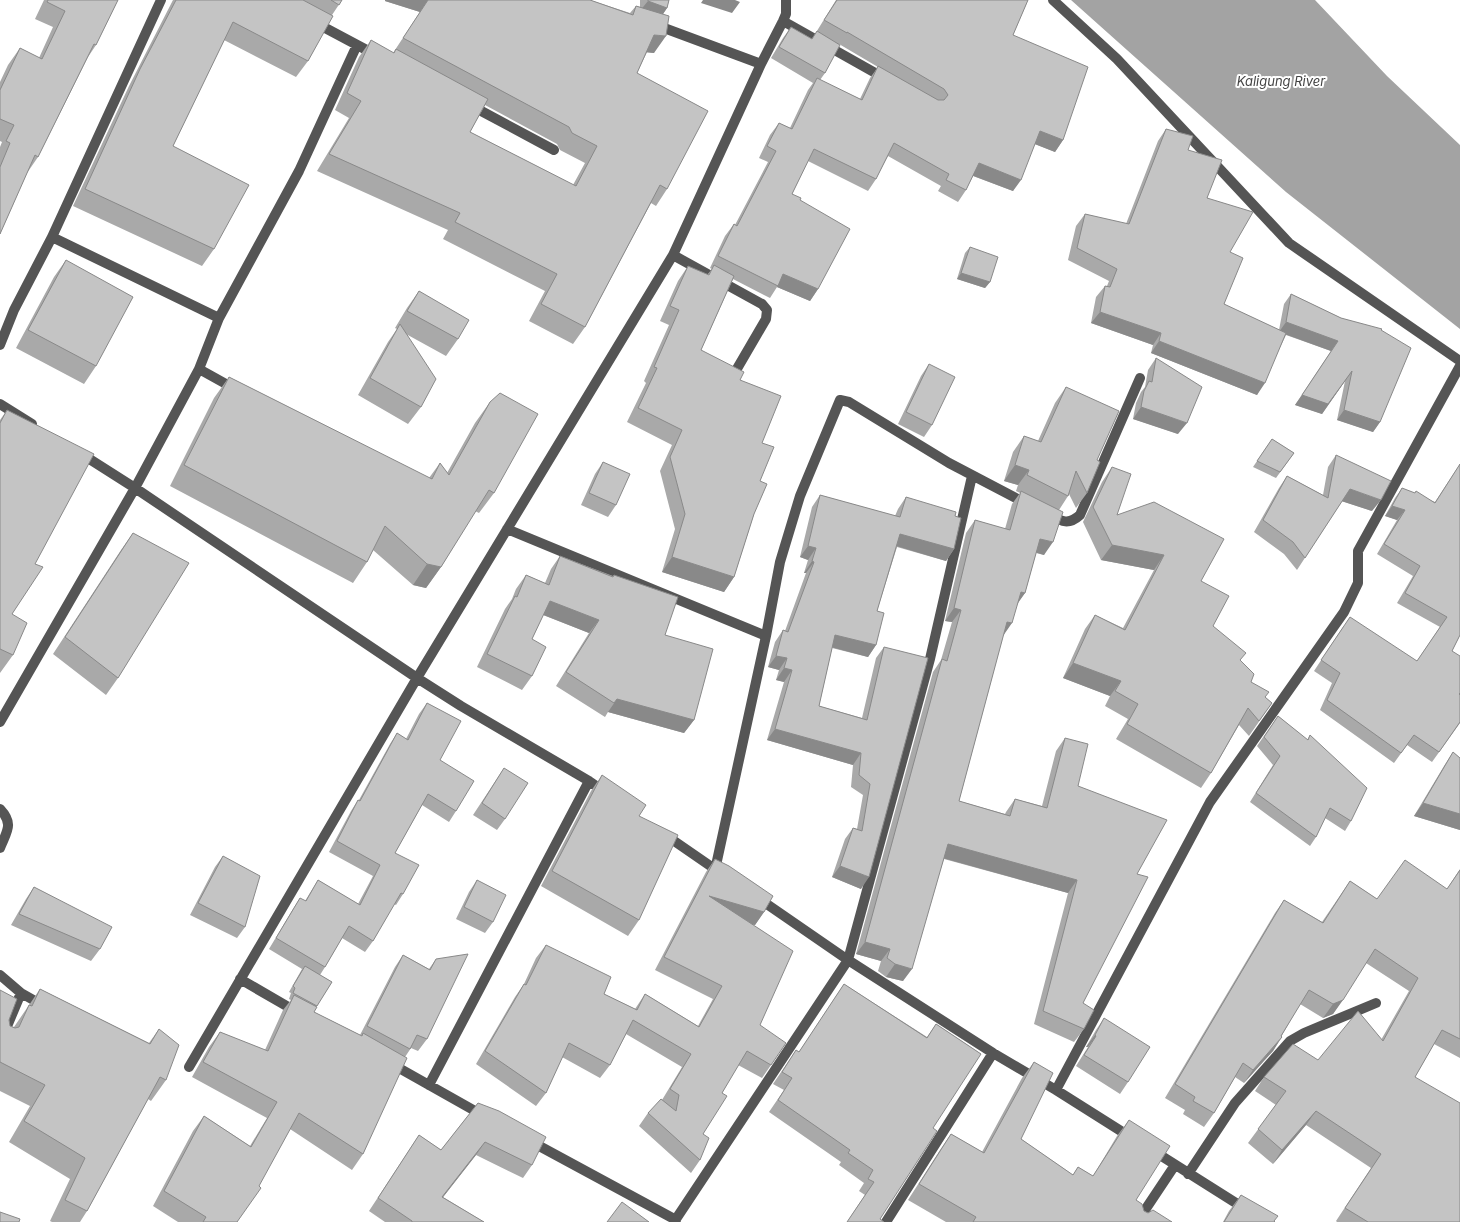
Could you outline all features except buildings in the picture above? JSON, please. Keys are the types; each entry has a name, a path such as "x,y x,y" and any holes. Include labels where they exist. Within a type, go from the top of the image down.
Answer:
{"street":[{"path":"0,345 14,310 52,237 161,0"},
{"path":"189,1067 417,678 673,255 761,64 783,21 786,14 786,0"},
{"path":"1053,0 1117,59 1289,243 1460,361"},
{"path":"308,19 385,60"},
{"path":"645,21 761,64"},
{"path":"783,21 892,83"},
{"path":"0,722 135,488 199,369 219,318 299,171 356,45"},
{"path":"462,101 554,150"},
{"path":"52,237 219,318"},
{"path":"673,255 762,304 767,310 766,318 730,379"},
{"path":"1056,1090 1210,802 1344,612 1358,583 1358,551 1460,366"},
{"path":"199,369 246,395"},
{"path":"715,870 766,636 780,562 800,496 840,400 849,402 972,476 1064,522 1073,522 1080,515 1140,378"},
{"path":"0,404 40,429"},
{"path":"74,450 135,488 417,678 461,706 590,781 615,799"},
{"path":"518,1134 675,1221 848,960 930,659 972,476"},
{"path":"507,529 766,636"},
{"path":"429,1085 590,781"},
{"path":"0,809 6,816 9,826 0,848"},
{"path":"659,830 728,878"},
{"path":"747,891 848,960 993,1053 1056,1090 1266,1222"},
{"path":"0,975 21,993 54,1012"},
{"path":"240,979 307,1017"},
{"path":"0,1043 21,993"},
{"path":"1188,1174 1235,1103 1290,1041 1304,1033 1376,1003"},
{"path":"886,1222 993,1053"},
{"path":"382,1058 490,1119"},
{"path":"1137,1222 1175,1165"}],"water":[{"name":"Kaligung River","path":"1071,0 1315,0 1387,76 1460,145 1460,329 1286,192"}]}
